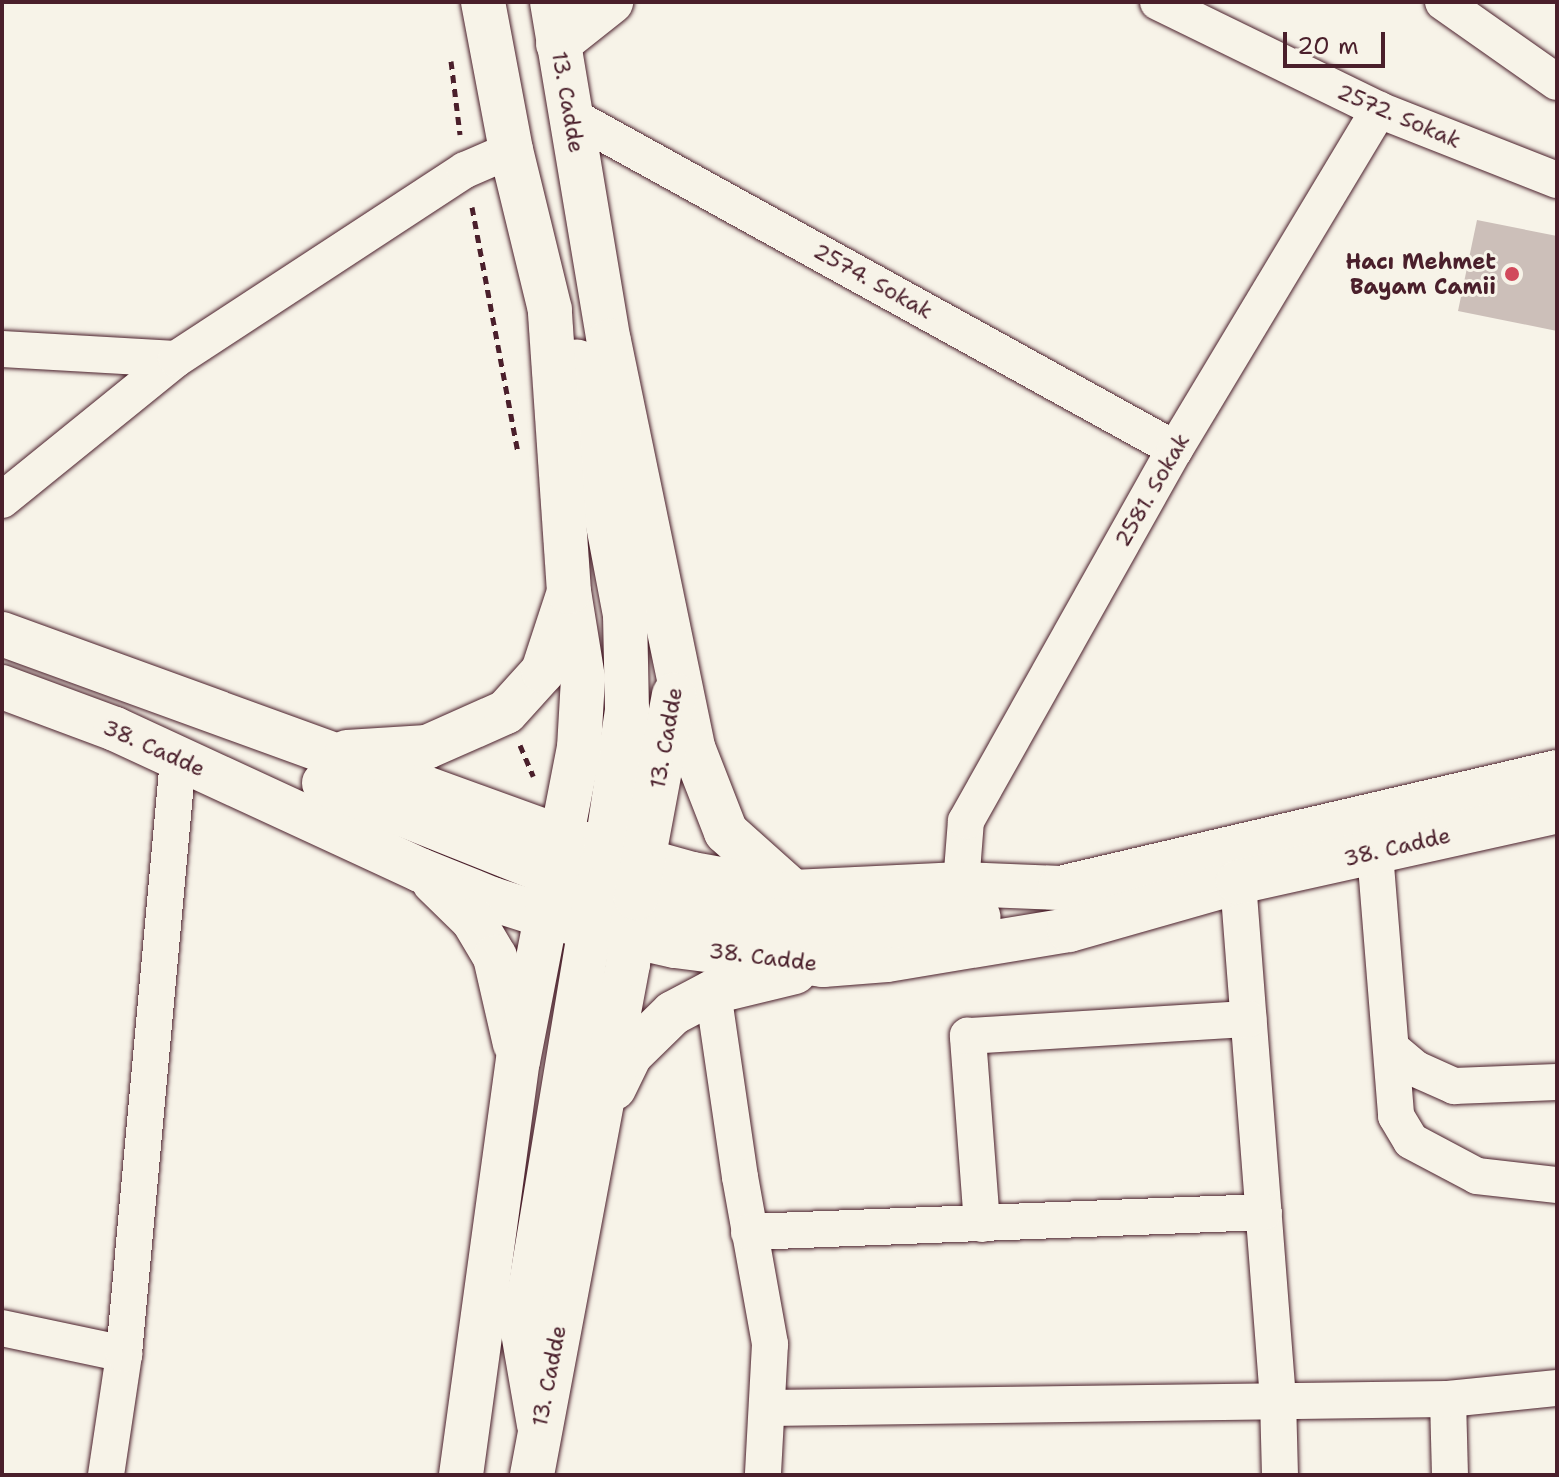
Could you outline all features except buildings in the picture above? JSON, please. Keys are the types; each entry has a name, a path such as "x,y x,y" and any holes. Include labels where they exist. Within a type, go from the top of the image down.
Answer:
{"main road":[{"name":"13. Cadde","path":"483,2 511,150 550,310 569,592 583,678 579,748 597,888 600,1116 539,1425 532,1475"},
{"name":"13. Cadde","path":"461,1475 518,1061 597,888 677,678 609,341 552,2"},
{"path":"558,44 611,2"},
{"path":"539,1425 523,1332 627,710 625,615 577,360 550,310"},
{"path":"327,753 427,747 506,712 543,671 569,592"},
{"name":"38. Cadde","path":"2,634 327,753 597,888 675,946 823,965 887,960 1069,930 1238,882 1557,811"},
{"path":"677,678 694,750 726,832 793,892"},
{"name":"38. Cadde","path":"2,687 115,729 420,870 597,888 793,892 961,884 1060,888 1557,772"},
{"path":"115,729 183,732 597,888 745,919 894,926 993,915 1060,888"},
{"path":"420,870 473,920 495,957 518,1061"},
{"path":"600,1116 630,1055 673,1013 713,992 823,965"}],"street":[{"name":"2572. Sokak","path":"1158,2 1379,110 1557,180"},
{"path":"1443,2 1557,82"},
{"name":"2581. Sokak","path":"961,884 966,821 1175,449 1379,110"},
{"name":"2574. Sokak","path":"570,115 1175,449"},
{"path":"2,500 176,359 465,170 511,150"},
{"path":"2,349 176,359"},
{"path":"106,1475 124,1354 178,759"},
{"path":"1375,853 1396,1116 1411,1141 1477,1176 1557,1185"},
{"path":"1238,882 1278,1399 1280,1475"},
{"path":"713,992 749,1232 770,1344 763,1475"},
{"path":"982,1224 968,1036 1248,1019"},
{"path":"1391,1048 1416,1069 1454,1086 1557,1082"},
{"path":"749,1232 1264,1212"},
{"path":"2,1328 124,1354"},
{"path":"768,1408 1448,1399 1557,1388"},
{"path":"1448,1399 1450,1475"}],"path":[{"path":"449,46 465,170 521,468"}],"place":[{"name":"Hacı Mehmet Bayam Camii","path":"1512,274"}]}
